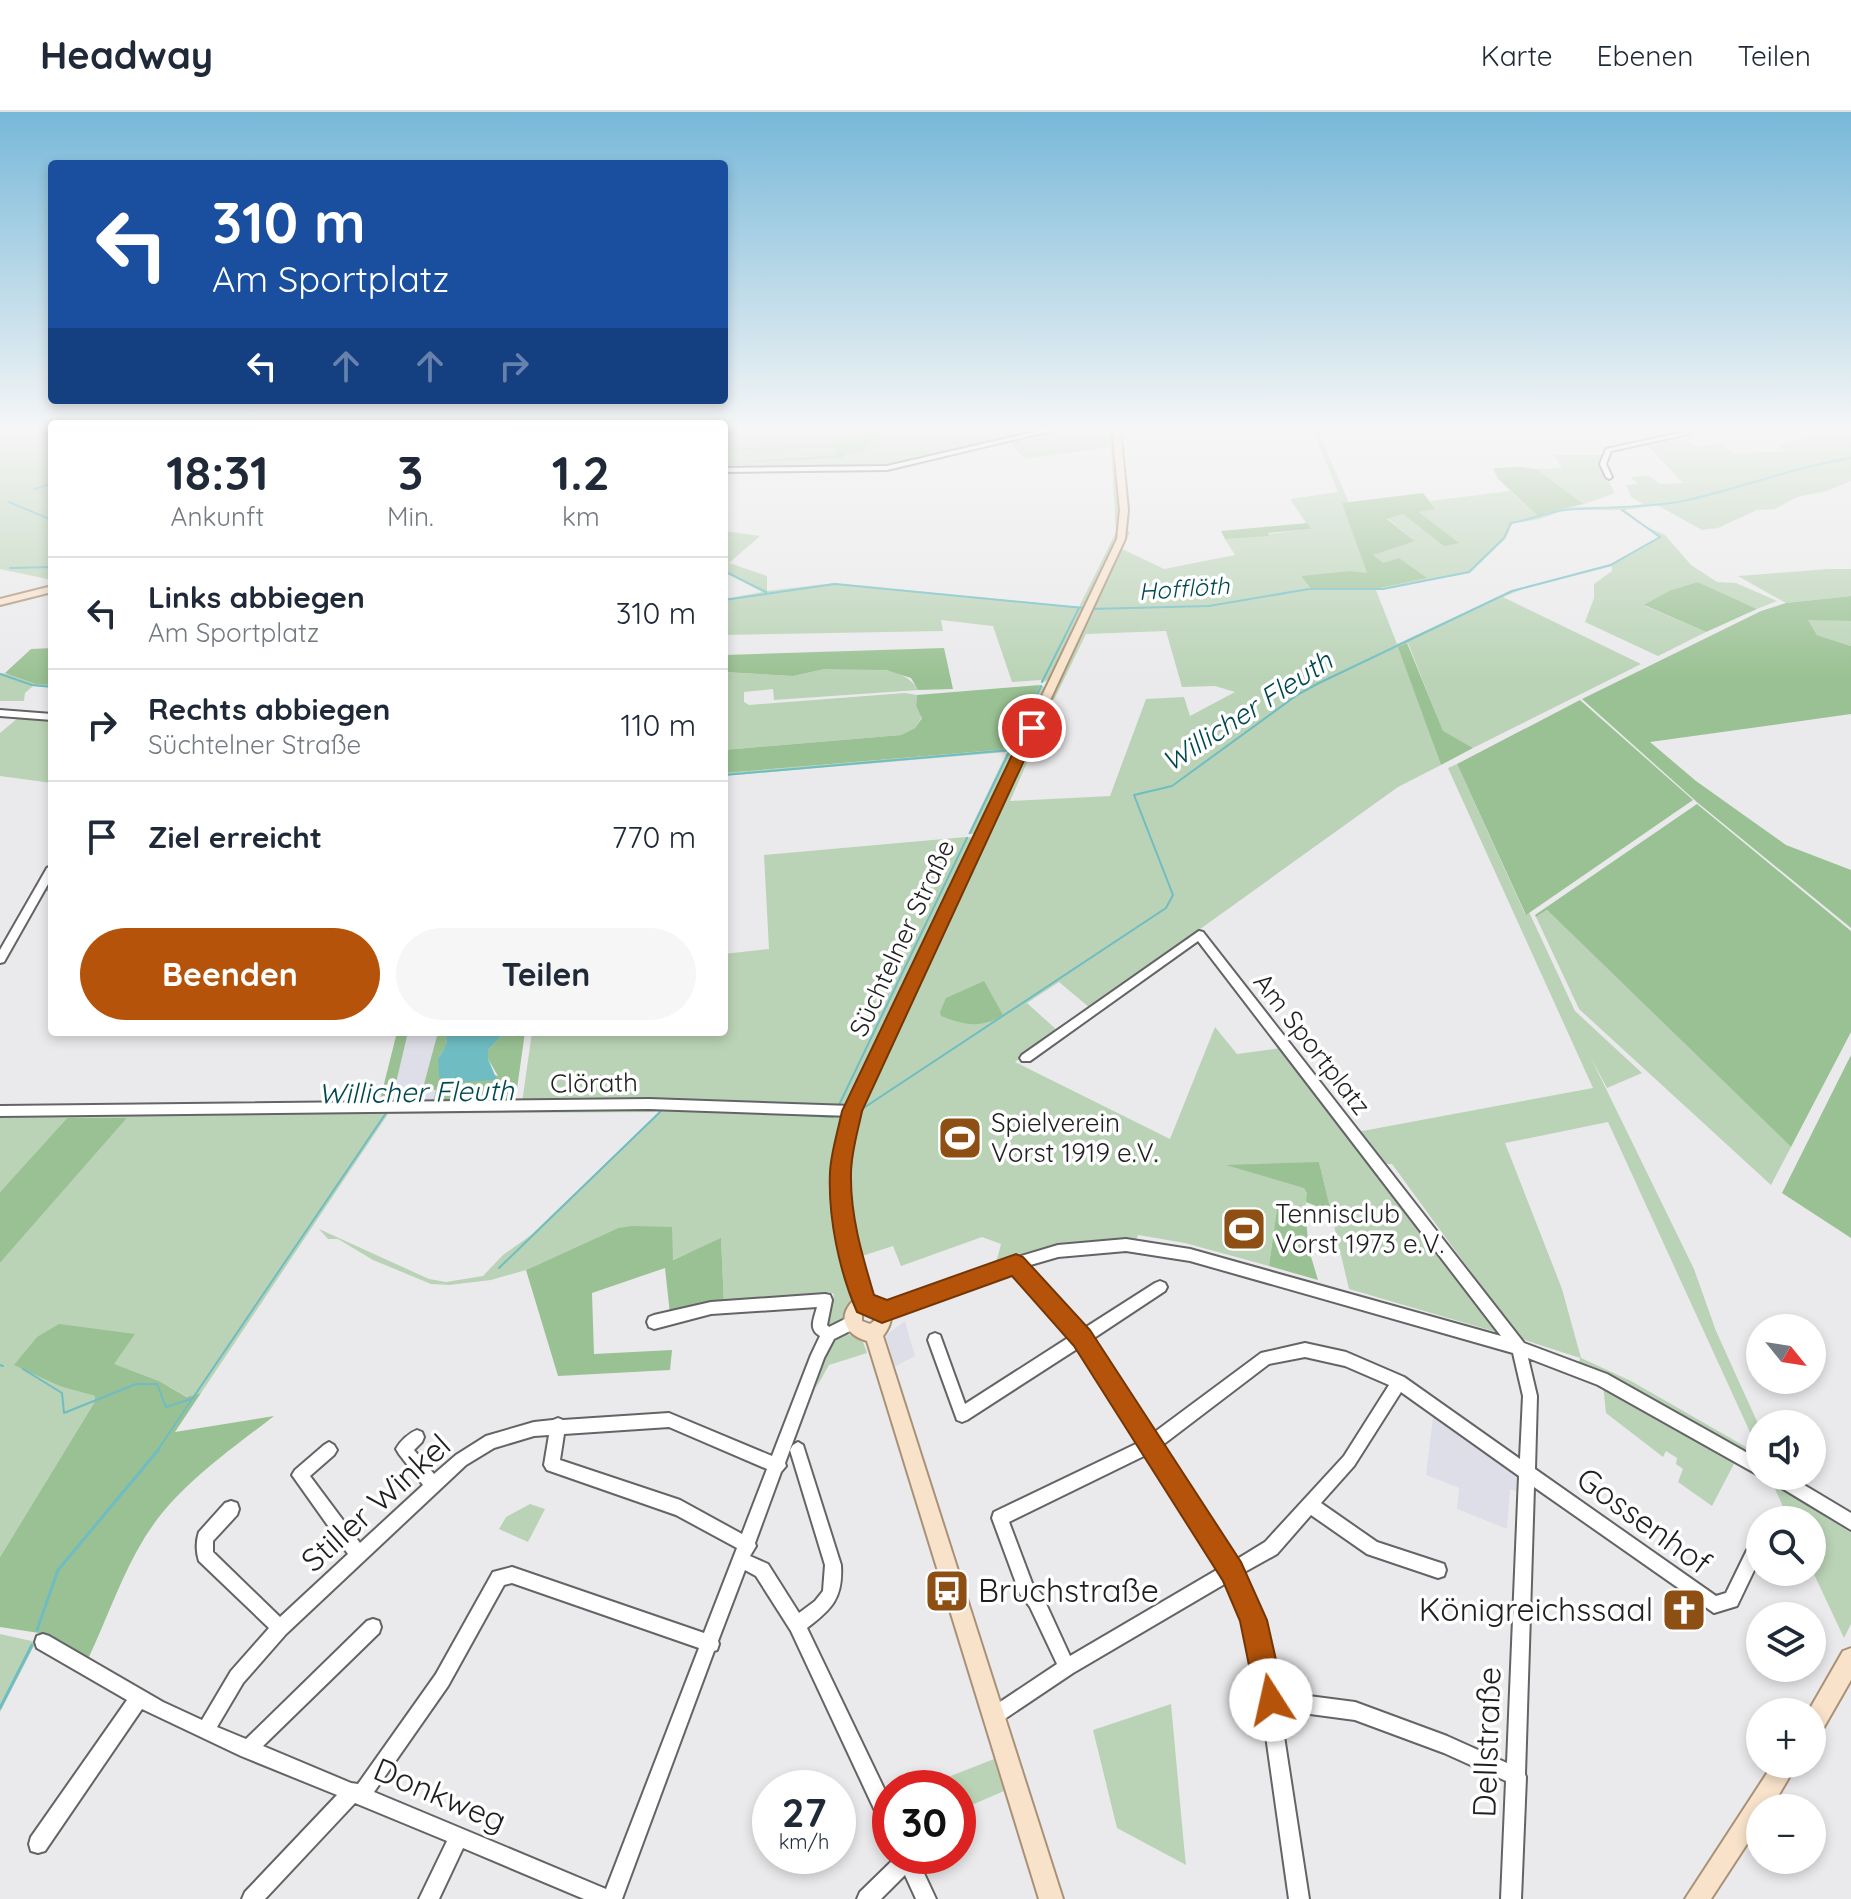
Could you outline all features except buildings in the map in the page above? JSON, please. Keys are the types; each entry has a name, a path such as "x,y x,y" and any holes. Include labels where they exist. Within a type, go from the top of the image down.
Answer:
{"main road":[{"name":"Süchtelner Straße","path":"869,1322 877,1306 865,1304 842,1209 840,1169 852,1111 1088,609 1123,527 1122,511"},
{"path":"0,602 48,590"},
{"path":"869,1322 1051,1899"},
{"path":"1826,1702 1851,1659"},
{"path":"1697,1899 1777,1778"}],"street":[{"path":"0,713 48,717"},
{"path":"0,959 48,875"},
{"name":"Am Sportplatz","path":"1026,1058 1199,935 1519,1348"},
{"name":"Clörath","path":"0,1111 649,1104 852,1111"},
{"path":"654,1322 711,1308 825,1300 819,1328 829,1334 1058,1251 1126,1245 1190,1255 1519,1348 1602,1379 1746,1460"},
{"path":"1016,1264 1082,1338 1232,1572 1253,1620 1271,1700 1299,1899"},
{"path":"935,1340 962,1415 1160,1287"},
{"path":"615,1897 829,1334"},
{"name":"Dellstraße","path":"1511,1899 1530,1396 1519,1348"},
{"path":"1067,1667 1036,1601 1026,1588 1000,1518 1149,1446 1266,1358 1305,1350 1346,1359 1399,1382 1526,1470"},
{"path":"994,1716 1067,1667 1271,1548 1312,1506 1349,1461 1399,1382"},
{"name":"Stiller Winkel","path":"205,1731 237,1677 280,1628 461,1460 491,1441 558,1425 669,1420 778,1466"},
{"path":"558,1425 552,1465 680,1508 745,1554 762,1570 797,1625 872,1783"},
{"path":"417,1437 404,1449 434,1486"},
{"path":"329,1450 300,1475 359,1556"},
{"path":"797,1625 829,1600 835,1583 833,1565 798,1450"},
{"name":"Gossenhof","path":"1526,1470 1714,1605 1731,1600 1746,1570"},
{"path":"1798,1490 1851,1522"},
{"path":"1312,1506 1373,1548 1438,1570"},
{"path":"231,1509 205,1538 205,1555 280,1628"},
{"path":"252,1899 357,1792 442,1680 499,1578 512,1575 711,1644"},
{"path":"247,1750 373,1627"},
{"name":"Donkweg","path":"43,1642 139,1698 247,1750 615,1897"},
{"path":"38,1844 139,1698"},
{"path":"1271,1700 1355,1711 1517,1777"},
{"path":"429,1899 459,1836"},
{"path":"867,1899 891,1874"},
{"path":"914,1874 926,1899"}],"shaded area":[{"path":"407,1036 437,1036 424,1084 437,1089 433,1102 391,1104"},
{"path":"905,1321 915,1356 894,1367 886,1335"},
{"path":"1434,1409 1520,1476 1521,1493 1510,1489 1507,1529 1457,1509 1459,1488 1426,1475"}],"green space":[{"path":"0,511 48,511 48,579 0,569"},
{"path":"1115,511 1123,511 1125,530 1130,532 1122,549 1164,569 1235,555 1225,539 1310,529 1298,511 1346,511 1367,573 1301,576 1311,589 1375,589 1426,578 1383,563 1372,555 1414,540 1387,518 1403,513 1444,545 1458,543 1418,511 1533,511 1539,517 1549,511 1560,511 1540,519 1512,524 1506,538 1470,573 1376,590 1397,644 1511,591 1610,564 1659,537 1622,511 1665,535 1691,565 1717,582 1736,583 1777,601 1757,609 1698,582 1645,606 1706,632 1658,656 1585,622 1594,598 1594,584 1612,571 1612,566 1528,587 1503,597 1641,664 1473,748 1443,732 1408,643 1399,647 1441,765 1398,787 1090,1008 1059,982 1027,1003 1058,1031 1015,1062 1170,1139 1215,1027 1237,1054 1281,1048 1496,1332 1349,1289 1319,1162 1304,1188 1308,1193 1305,1209 1278,1202 1269,1266 1185,1243 1138,1235 1136,1240 1082,1241 1048,1247 996,1263 1001,1244 982,1237 901,1266 893,1246 862,1256 871,1295 865,1284 845,1200 855,1114 938,932 944,930 946,925 943,922 1047,704 1054,702 1010,801 1110,796 1146,699 1184,697 1190,716 1235,692 1215,686 1182,687 1166,631 1086,634 1054,700 1051,699 1050,679 1041,683 1041,680 1012,682 993,626 941,620 943,631 728,635 728,597 762,592 728,574 728,532 760,536 729,563 767,576 767,591 834,583 1079,607 1116,532"},
{"path":"1345,511 1422,511 1419,512 1459,543 1444,546 1403,514 1387,519 1415,541 1373,555 1383,563 1399,558 1427,578 1375,589 1311,589 1301,576 1350,571 1367,573"},
{"path":"1533,511 1552,511 1545,513 1539,517"},
{"path":"1669,511 1754,511 1718,528 1702,530"},
{"path":"1307,523 1311,529 1268,533 1269,536 1225,539 1221,531"},
{"path":"1851,569 1851,596 1786,603 1738,576"},
{"path":"1698,582 1757,609 1706,632 1644,605 1669,591"},
{"path":"1851,596 1851,621 1808,620 1817,635 1851,646 1851,714 1650,742 1696,781 1786,845 1851,870 1851,928 1698,803 1582,699 1761,611 1786,603"},
{"path":"1807,619 1851,621 1851,646 1817,635"},
{"path":"1407,643 1443,731 1473,748 1441,765 1398,647"},
{"path":"48,648 48,685 36,684 5,673 31,649"},
{"path":"944,648 953,689 918,690 911,678 886,670 825,669 793,676 728,672 728,655"},
{"path":"825,669 876,669 901,675 918,690 774,700 773,689 744,692 744,702 749,705 905,693 917,695 916,706 922,717 915,728 901,735 728,750 728,672 793,676"},
{"path":"0,673 48,684 48,687 33,686 25,693 24,701 0,701"},
{"path":"1040,685 1046,688 978,834 968,834 1007,752 728,776 728,773 1009,749"},
{"path":"1040,685 1009,749 728,773 728,750 901,735 915,728 922,718 916,706 917,695"},
{"path":"1580,700 1693,800 1526,915 1457,764"},
{"path":"19,717 48,718 48,782 0,776 0,733"},
{"path":"1457,764 1525,914 1529,912 1575,1011 1642,1073 1607,1088 1590,1056 1694,1269 1716,1331 1752,1410 1746,1410 1746,1423 1608,1122 1505,1143 1562,1289 1581,1358 1631,1381 1746,1447 1746,1454 1653,1398 1579,1362 1580,1358 1519,1338 1392,1164 1385,1164 1357,1132 1593,1088 1448,768"},
{"path":"1697,804 1851,931 1851,1032 1791,1147 1547,910 1535,915"},
{"path":"976,838 849,1105 522,1103 531,1036 728,1036 728,954 769,949 764,855"},
{"path":"1547,910 1791,1147 1771,1185 1579,1009 1536,917"},
{"path":"984,981 1003,1015 980,1024 957,1022 941,1016 946,998"},
{"path":"396,1036 407,1036 391,1104 379,1104"},
{"path":"437,1036 447,1038 446,1047 438,1058 498,1076 488,1059 488,1050 501,1036 524,1036 515,1103 433,1102 436,1090 428,1089 424,1084"},
{"path":"1851,1055 1851,1238 1782,1193"},
{"path":"682,1106 845,1115 853,1292 846,1314 832,1327 827,1323 834,1294 828,1292 824,1298 724,1305 721,1239 672,1260 672,1227 618,1228 526,1270 491,1280 449,1285 431,1284 373,1260 338,1239 328,1239 319,1229 429,1279 446,1282 483,1276 503,1255 531,1235 659,1112 388,1114 201,1393 188,1397 159,1381 113,1364 134,1334 24,1367 62,1387 95,1396 94,1403 0,1557 0,1263 127,1118 67,1118 0,1192 0,1114"},
{"path":"67,1118 127,1118 0,1263 0,1192"},
{"path":"1319,1162 1331,1212 1306,1202 1304,1188 1226,1165"},
{"path":"1278,1201 1305,1209 1309,1250 1318,1280 1269,1266"},
{"path":"672,1227 673,1260 721,1238 724,1305 670,1314 665,1268 592,1293 594,1354 672,1350 670,1370 558,1376 526,1270 618,1228"},
{"path":"59,1324 135,1334 114,1364 159,1381 187,1397 201,1393 175,1432 274,1416 204,1471 158,1519 129,1566 88,1659 39,1633 0,1627 0,1557 94,1403 95,1396 62,1387 14,1365 37,1337"},
{"path":"846,1333 863,1342 867,1353 829,1365 816,1388 828,1349"},
{"path":"1603,1385 1736,1460 1712,1506 1678,1482 1683,1469 1676,1464 1677,1458 1666,1451 1663,1457 1606,1413"},
{"path":"1776,1490 1784,1490 1809,1506 1783,1506"},
{"path":"530,1504 545,1509 528,1542 499,1529 506,1517"},
{"path":"1826,1517 1851,1533 1851,1624 1844,1638 1820,1586 1826,1586"},
{"path":"0,1634 36,1642 0,1712"},
{"path":"1171,1704 1186,1865 1117,1828 1093,1730"},
{"path":"994,1759 1004,1791 976,1803 976,1770 966,1770"}],"water":[{"path":"446,1036 501,1036 488,1050 488,1059 497,1080 447,1083 439,1077 438,1058 447,1042"}],"waterway":[{"path":"31,511 48,518"},
{"name":"Hofflöth","path":"1090,609 1209,606 1309,589 1383,589 1469,572 1504,538 1511,523 1556,511"},
{"name":"Willicher Fleuth","path":"860,1115 862,1109 1166,908 1173,895 1134,795 1172,786 1297,695 1317,684 1512,591 1611,565 1660,537 1624,511"},
{"path":"10,568 48,567"},
{"path":"728,573 766,592"},
{"name":"Hofflöth","path":"728,599 835,584 1084,608"},
{"path":"1042,682 1079,608"},
{"name":"Hofflöth","path":"0,674 32,685 48,687"},
{"path":"970,833 1041,686"},
{"path":"728,775 1010,750"},
{"path":"839,1105 967,838"},
{"path":"43,891 48,890"},
{"name":"Willicher Fleuth","path":"0,1116 651,1109"},
{"path":"499,1268 662,1110"},
{"name":"Willicher Fleuth","path":"749,1112 833,1117"},
{"path":"193,1398 386,1113"},
{"path":"23,1369 62,1393 64,1413 136,1384 157,1384 166,1407 193,1398"},
{"path":"157,1451 193,1398"},
{"path":"37,1630 58,1570 159,1449"},
{"path":"0,1708 32,1645"}],"place":[{"name":"Spielverein Vorst 1919 e.V.","path":"960,1138"},
{"name":"Tennisclub Vorst 1973 e.V.","path":"1244,1229"},
{"name":"Bruchstraße","path":"947,1591"},
{"name":"Königreichssaal","path":"1684,1610"}],"route":[{"path":"1032,728 883,1043 847,1127 840,1169 842,1209 862,1297 865,1304 877,1306 882,1312 1016,1264 1082,1338 1232,1572 1253,1620 1271,1700"}]}
